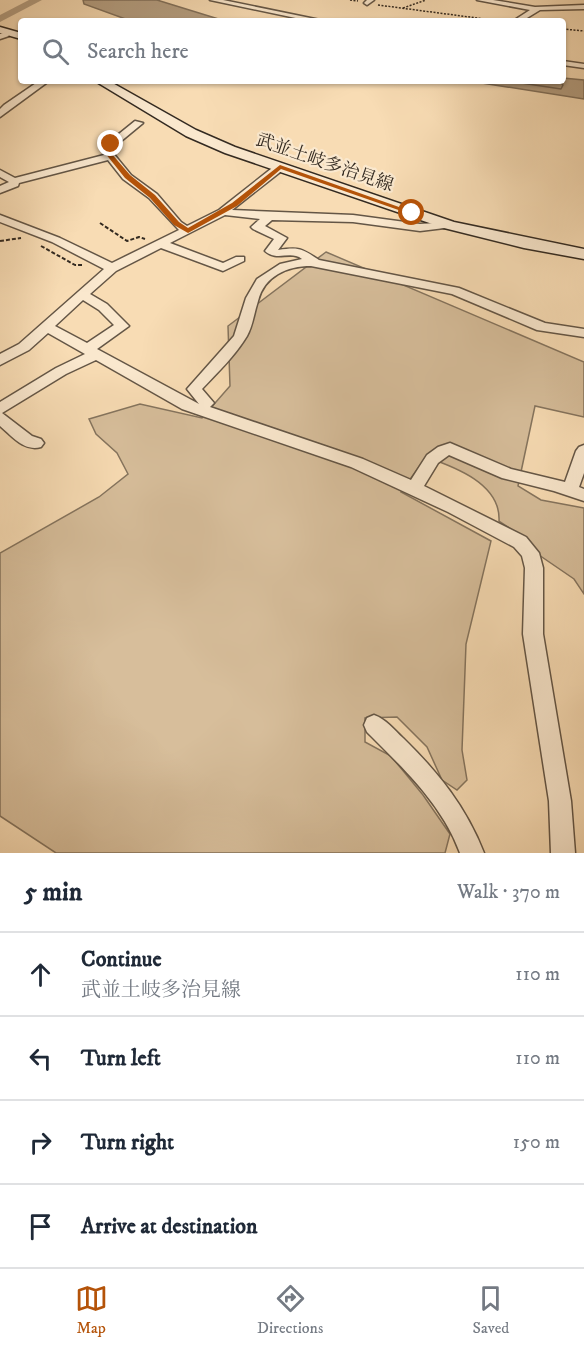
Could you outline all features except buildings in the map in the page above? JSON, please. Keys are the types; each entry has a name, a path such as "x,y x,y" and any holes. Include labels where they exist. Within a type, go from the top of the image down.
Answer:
{"main road":[{"path":"3,33 18,36"},
{"name":"武並土岐多治見線","path":"106,84 191,133 280,167 449,225 524,243 584,254"}],"street":[{"path":"213,0 306,18"},
{"path":"480,0 536,9 584,7"},
{"path":"526,3 552,7"},
{"path":"522,18 536,9"},
{"path":"566,63 584,66"},
{"path":"0,114 7,106 40,84"},
{"path":"138,123 111,144 108,153 128,177 153,196 177,224 188,231"},
{"path":"0,190 14,184 14,181 111,156"},
{"path":"0,360 24,347 112,268 223,212 280,167"},
{"path":"0,173 14,181"},
{"path":"223,212 370,220 417,227 449,225"},
{"path":"271,215 257,227 281,238 272,252 279,254 288,250 301,252 311,262"},
{"path":"0,218 56,240 112,268"},
{"path":"167,241 223,267 240,259"},
{"path":"207,404 194,389 239,338 248,321 251,300 258,287 273,272 285,265 298,262 311,262 455,291 542,327 584,333"},
{"path":"0,409 93,352 122,326 103,307 83,295"},
{"path":"48,327 187,405 357,463 504,532 520,542 530,553 534,568 533,634 560,801 563,853"},
{"path":"0,418 27,441 36,443"},
{"path":"414,490 434,455 442,450 450,449 508,474 577,492 584,451"},
{"path":"374,725 436,790 456,818 472,853"}],"path":[{"path":"350,0 476,18"},
{"path":"402,9 426,0"},
{"path":"566,29 584,31"},
{"path":"100,223 127,241 139,237 150,241 163,236 167,241"}],"shaded area":[{"path":"326,252 584,362 584,417 535,406 518,486 541,500 584,508 584,594 574,579 539,555 527,540 499,521 498,508 493,497 484,487 462,472 426,457 401,492 491,541 466,644 462,750 467,780 457,790 442,780 427,747 397,717 365,718 365,742 391,756 423,795 450,834 445,853 56,853 0,816 0,553 99,497 128,474 117,453 96,434 89,419 140,404 202,418 230,386 228,326"}],"water":[{"path":"83,0 157,0 215,18 123,18 84,4"},
{"path":"566,78 584,80 584,99 488,84 566,84"}],"waterway":[{"path":"0,19 37,0"}],"route":[{"path":"111,144 108,153 132,182 153,196 177,224 188,231 235,204 280,167 412,213"}]}
